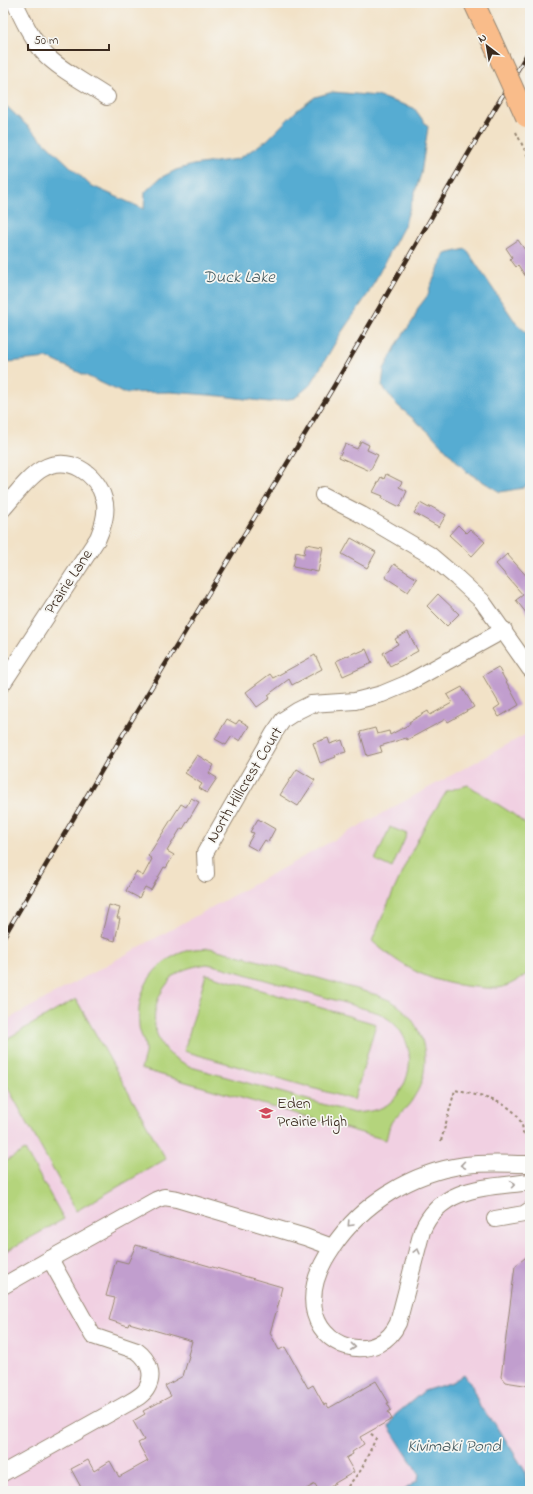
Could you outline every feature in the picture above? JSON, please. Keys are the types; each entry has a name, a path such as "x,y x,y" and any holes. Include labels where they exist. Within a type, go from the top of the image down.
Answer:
{"main road":[{"path":"474,3 490,37 524,125"}],"street":[{"path":"15,3 33,38 44,52 58,65 107,97"},
{"name":"Prairie Lane","path":"3,509 42,469 54,465 67,464 79,467 89,474 98,486 104,500 105,513 103,526 98,538 3,684"},
{"path":"323,495 362,515 430,555 482,601 504,630 530,669"},
{"name":"North Hillcrest Court","path":"206,874 205,853 274,733 284,720 297,710 312,704 355,701 382,694 406,684 504,630"},
{"path":"530,1164 468,1165 442,1170 417,1178 394,1190 360,1214 332,1247 322,1264 316,1281 314,1302 317,1318 322,1327 330,1337 342,1345 360,1348 375,1346 388,1338 398,1323 422,1230 425,1223 436,1208 448,1198 456,1195 482,1189 530,1182"},
{"path":"3,1286 156,1200 164,1197 306,1237 332,1247"},
{"path":"495,1220 524,1214 530,1210"},
{"path":"3,1473 130,1402 143,1393 150,1382 148,1364 141,1354 128,1346 93,1336 50,1259"}],"path":[{"path":"524,125 530,161"},
{"path":"441,1141 455,1090 505,1104 518,1117 522,1124 524,1135"},
{"path":"344,1491 361,1470 376,1438 369,1432"}],"shaded area":[{"name":"Eden Prairie High","path":"530,732 530,1491 3,1491 3,1022"}],"green space":[{"path":"468,785 513,814 530,828 530,972 500,988 460,985 433,979 396,960 372,941 407,861 430,818 447,791"},
{"path":"390,827 407,834 392,868 375,860"},
{"path":"210,948 377,995 394,1003 406,1013 414,1023 424,1047 424,1073 413,1099 392,1122 386,1140 141,1069 145,1045 139,1028 140,1001 149,979 155,970 174,956 189,950","holes":["207,964 379,1013 389,1019 400,1031 406,1041 409,1053 407,1076 403,1087 396,1097 387,1105 379,1109 354,1113 191,1067 171,1055 162,1045 156,1030 156,1006 162,991 173,977 186,969"]},
{"path":"206,974 376,1024 354,1100 184,1051"},
{"path":"76,999 166,1159 76,1211 3,1079 3,1041"},
{"path":"25,1150 64,1219 3,1253 3,1163"}],"water":[{"name":"Duck Lake","path":"333,92 377,96 414,108 428,127 421,174 404,226 368,294 341,333 311,384 295,398 269,402 171,392 123,393 48,358 8,362 3,364 3,103 90,185 144,209 145,192 160,178 176,170 193,165 238,159 267,140 296,111 315,97"},
{"path":"466,249 516,323 530,336 530,483 523,488 500,492 467,472 431,434 397,405 382,386 384,369 400,339 414,319 418,308 428,295 430,287 445,254"},
{"name":"Kivimaki Pond","path":"464,1374 472,1386 480,1407 497,1426 525,1471 527,1488 525,1491 403,1491 418,1480 419,1474 389,1427 395,1415 424,1391 453,1382"}],"building":[{"path":"518,240 530,257 530,283 518,265 516,267 510,259 512,257 506,248"},
{"path":"361,441 369,445 367,450 378,455 370,471 339,457 345,444 357,449"},
{"path":"386,474 402,482 399,487 407,491 400,507 382,498 383,496 373,492 381,477 384,479"},
{"path":"420,503 429,508 430,506 446,515 439,527 414,513"},
{"path":"458,525 466,533 470,529 485,542 472,556 449,535"},
{"path":"351,538 376,552 367,568 342,554"},
{"path":"306,544 323,547 318,572 293,567 296,552 304,554"},
{"path":"507,554 530,580 530,618 516,600 523,595 496,564"},
{"path":"394,564 417,579 408,592 385,577"},
{"path":"438,594 459,614 447,626 427,606"},
{"path":"408,632 418,651 390,666 383,653 398,644 395,639"},
{"path":"366,649 372,663 343,676 336,661"},
{"path":"315,655 322,669 292,685 289,679 268,695 270,698 257,707 246,692 270,674 273,678"},
{"path":"498,667 519,705 499,717 494,709 500,705 483,676"},
{"path":"462,687 474,707 448,722 446,719 407,740 406,738 380,746 382,752 367,756 360,732 375,728 377,734 389,731 390,735 410,724 409,722 428,711 430,715 452,703 447,695"},
{"path":"227,719 236,724 239,720 249,726 240,741 232,736 226,745 215,739"},
{"path":"328,738 330,744 342,740 346,752 335,755 336,757 320,763 313,743"},
{"path":"197,755 214,765 209,773 217,778 207,793 199,788 202,784 185,773"},
{"path":"297,769 315,780 298,806 280,795"},
{"path":"191,798 199,802 183,829 181,828 167,851 174,855 166,868 164,867 151,890 145,887 139,898 126,891 136,872 143,876 152,859 148,856 181,804 186,807"},
{"path":"258,819 275,829 268,842 265,840 258,851 247,845 254,833 250,832"},
{"path":"109,905 120,908 117,918 120,918 115,941 101,937"},
{"path":"136,1245 282,1287 270,1333 279,1350 285,1347 308,1388 313,1385 324,1405 326,1404 329,1408 376,1381 389,1403 387,1403 391,1410 388,1412 392,1419 360,1437 364,1444 346,1458 354,1472 330,1486 333,1491 319,1491 315,1484 303,1491 83,1491 71,1469 88,1460 94,1471 110,1461 119,1477 148,1461 138,1443 144,1440 133,1421 145,1414 143,1411 171,1396 165,1386 183,1376 189,1356 192,1341 129,1323 128,1326 109,1320 115,1298 106,1296 116,1260 128,1263"},
{"path":"530,1254 530,1386 505,1382 501,1377 515,1266"}],"railway":[{"path":"3,938 125,731 334,386 530,49"}],"place":[{"name":"Eden Prairie High","path":"266,1113"}]}
